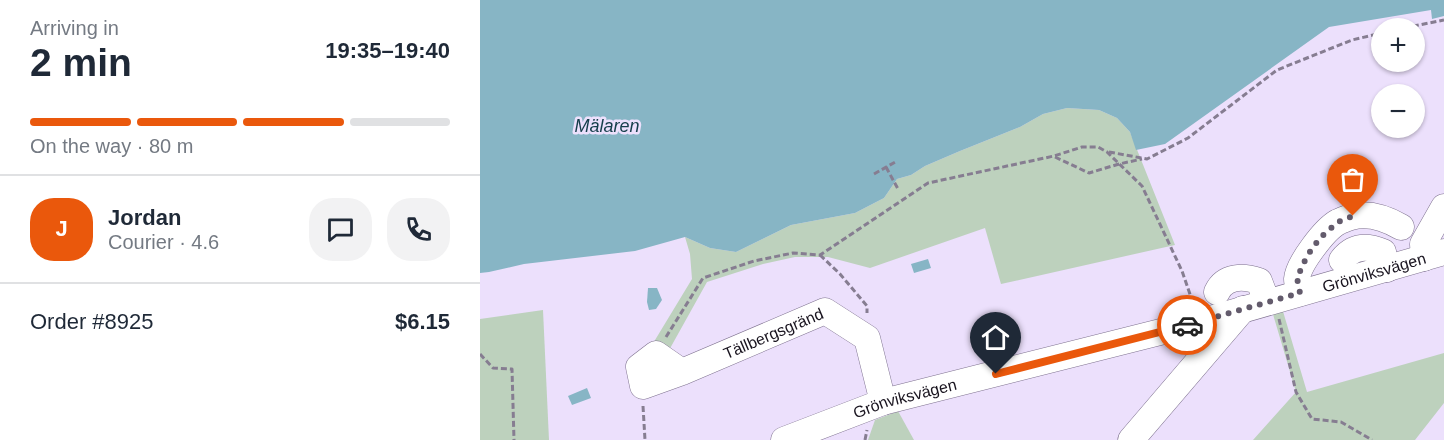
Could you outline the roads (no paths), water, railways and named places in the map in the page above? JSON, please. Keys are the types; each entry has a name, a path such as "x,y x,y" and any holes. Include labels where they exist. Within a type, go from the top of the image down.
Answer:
{"street":[{"path":"1434,255 1423,244 1444,207"},
{"path":"1300,293 1297,278 1307,256 1320,238 1338,222 1353,216 1371,216 1388,219 1401,227"},
{"path":"1342,260 1348,253 1358,248 1372,247 1383,252 1387,268"},
{"name":"Grönviksvägen","path":"784,440 883,402 1200,322 1434,255"},
{"path":"1217,292 1221,284 1234,278 1248,278 1260,281 1271,301"},
{"path":"1131,440 1243,309"},
{"name":"Tällbergsgränd","path":"682,372 656,354 639,367 643,386 682,372 825,310 867,338 883,402"}],"water":[{"name":"Mälaren","path":"480,0 1444,0 1444,16 1432,19 1431,10 1371,18 1371,20 1329,27 1165,144 1136,150 1130,132 1117,118 1099,110 1067,108 1043,114 1020,127 897,179 884,198 855,213 791,225 736,252 710,248 685,237 635,251 524,264 480,273"},
{"path":"928,259 931,268 914,273 911,264"},
{"path":"648,288 657,288 662,300 656,309 649,310"},
{"path":"587,388 591,398 572,405 568,396"}]}
